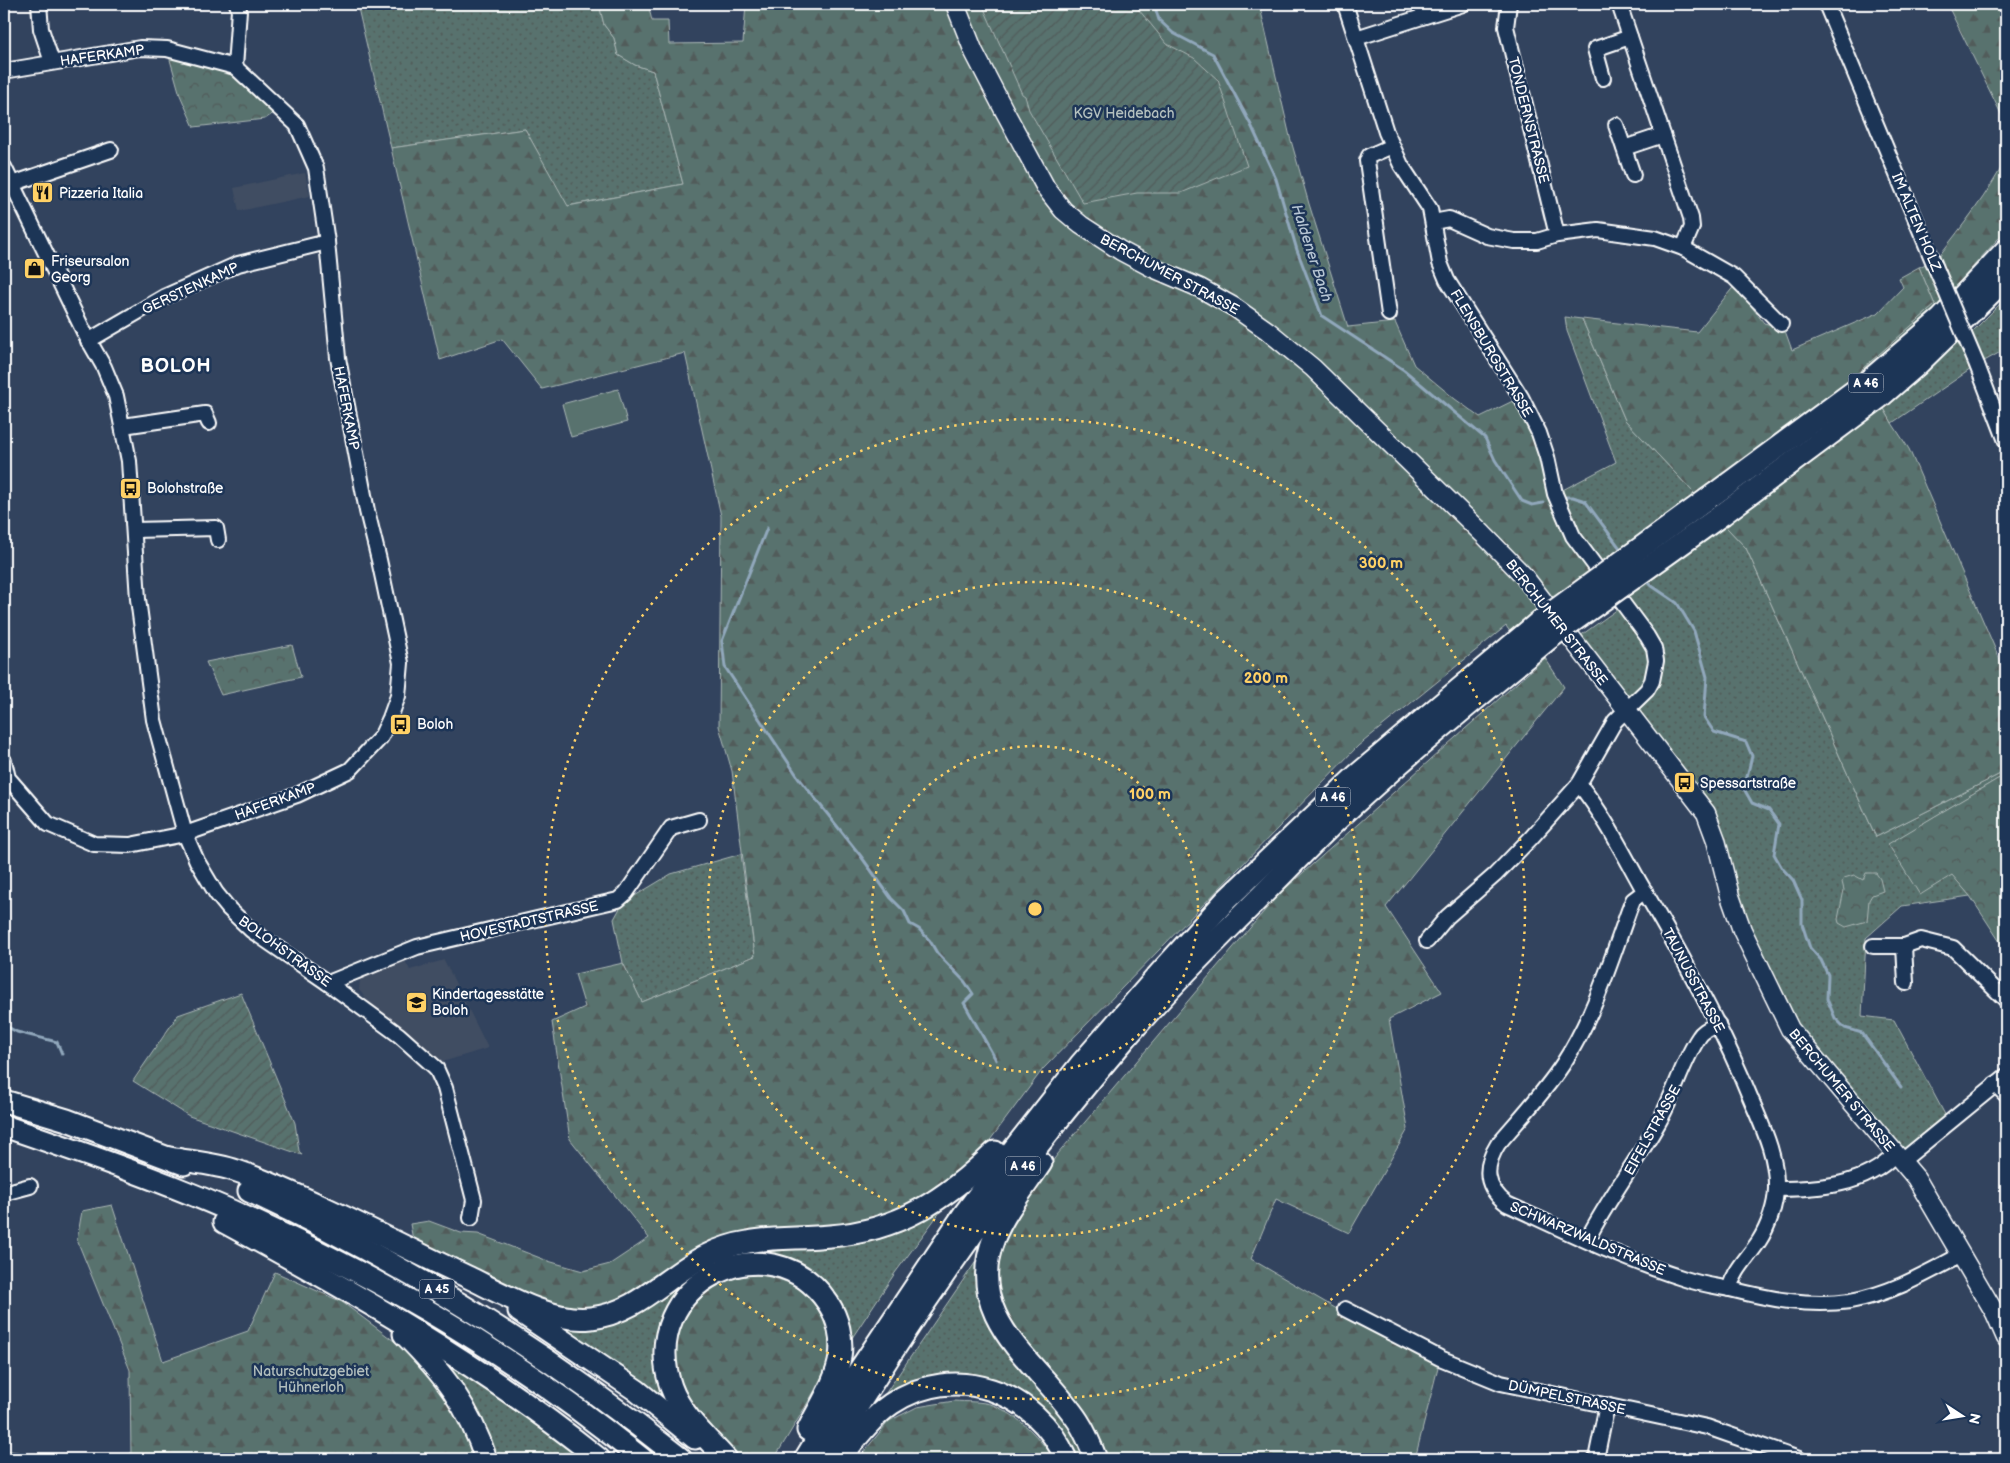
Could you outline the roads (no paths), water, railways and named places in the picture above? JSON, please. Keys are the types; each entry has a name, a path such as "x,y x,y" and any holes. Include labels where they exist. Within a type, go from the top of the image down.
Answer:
{"highway":[{"name":"A 46","path":"1716,506 1941,319 2006,250"},
{"name":"A 46","path":"805,1459 858,1372 918,1281 1005,1160 1080,1065 1226,900 1356,776 1545,630 1716,506 1880,397 1917,365 2006,278"},
{"name":"A 46","path":"825,1459 869,1387 979,1223 1124,1039 1204,952 1352,806 1459,712 1545,630"},
{"path":"791,1459 857,1350 906,1275 1042,1090 1096,1026 1181,937 1226,900"},
{"path":"838,1459 924,1324 982,1241 1130,1047 1257,900"},
{"name":"A 45","path":"4,1101 67,1120 219,1177 282,1206 397,1266 471,1310 540,1356 632,1420 680,1459"},
{"name":"A 45","path":"4,1126 156,1180 271,1228 393,1291 534,1378 642,1459"},
{"path":"170,1158 236,1170 324,1208 548,1313 569,1318 589,1319 608,1315 628,1307 705,1256 729,1246 750,1241 856,1233 909,1216 952,1191 968,1179 995,1152"},
{"path":"1045,1157 995,1236 990,1252 988,1284 991,1300 1001,1325 1015,1348 1061,1398 1078,1421 1096,1459"},
{"path":"156,1180 194,1206 307,1267 479,1372 599,1459"},
{"path":"726,1459 686,1413 672,1388 666,1366 665,1345 677,1307 690,1291 706,1278 724,1269 754,1264 788,1270 806,1278 821,1292 834,1312 839,1332 840,1357 834,1378 808,1430"},
{"path":"455,1271 558,1336 636,1390 721,1459"},
{"path":"379,1310 432,1362 448,1381 463,1405 478,1436 486,1459"},
{"path":"838,1459 873,1420 891,1404 931,1386 957,1383 997,1392 1023,1405 1041,1420 1056,1439 1066,1459"}],"main road":[{"name":"BERCHUMER STRASSE","path":"954,4 974,52 1004,110 1042,180 1063,210 1088,230 1128,255 1200,288 1234,307 1268,331 1299,356 1513,564 1706,813 1716,840 1730,896 1742,930 1790,1029 1916,1178 1995,1313 2006,1338"}],"street":[{"name":"HAFERKAMP","path":"39,4 41,29 52,62"},
{"path":"235,67 239,19 237,4"},
{"name":"FLENSBURGSTRASSE","path":"1345,4 1392,146 1401,165 1430,209 1440,263 1447,280 1521,397 1539,434 1547,457 1555,494 1569,529 1625,604 1654,648 1656,661 1652,682 1626,709"},
{"path":"1356,38 1463,4"},
{"name":"TONDERNSTRASSE","path":"1509,4 1506,27 1557,235"},
{"path":"1618,4 1691,218 1692,227 1682,248"},
{"name":"IM ALTEN HOLZ","path":"1826,4 1977,365 2006,441"},
{"path":"1603,78 1594,49 1630,37"},
{"name":"HAFERKAMP","path":"4,71 140,48 167,49 235,67 297,125 316,168 327,242 338,358 367,511 401,663 398,696 382,737 363,758 344,774 297,795 185,834 130,845 94,844 48,824 8,778 4,761"},
{"path":"1616,125 1633,175"},
{"path":"1624,148 1663,135"},
{"path":"1389,314 1367,161 1369,156 1392,146"},
{"path":"12,184 111,150"},
{"name":"BOLOHSTRASSE","path":"4,166 88,341 104,367 116,396 129,461 138,599 154,720 185,834 201,868 228,909 251,930 399,1035 436,1068 445,1088 474,1200 471,1218"},
{"path":"1433,222 1449,220 1472,231 1502,240 1537,241 1557,235 1598,230 1655,238 1682,248 1734,278 1781,324"},
{"name":"GERSTENKAMP","path":"88,341 164,297 238,264 327,242"},
{"path":"123,426 206,415"},
{"path":"134,530 216,529"},
{"path":"1427,940 1447,917 1495,875 1580,784 1606,734 1626,709"},
{"name":"TAUNUSSTRASSE","path":"1580,784 1591,799 1691,972 1733,1055 1769,1143 1776,1189 1766,1226 1759,1241 1733,1275 1729,1289"},
{"name":"HOVESTADTSTRASSE","path":"328,983 417,947 618,900 626,893 671,828 699,820"},
{"name":"SCHWARZWALDSTRASSE","path":"1645,891 1633,900 1628,910 1606,977 1576,1041 1550,1083 1498,1144 1492,1154 1488,1175 1492,1188 1498,1196 1507,1204 1638,1263 1678,1277 1790,1302 1849,1301 1898,1288 1915,1281 1961,1255"},
{"path":"1873,946 1904,946 1921,940 1953,948 2006,1000"},
{"path":"1904,946 1906,983"},
{"name":"EIFELSTRASSE","path":"1587,1240 1599,1217 1644,1149 1663,1115 1693,1046 1702,1032 1718,1024"},
{"path":"1776,1189 1807,1189 1845,1182 1899,1158 2001,1080 2006,1095"},
{"path":"4,1193 30,1186"},
{"name":"DÜMPELSTRASSE","path":"1345,1309 1440,1358 1501,1383 1707,1427 1799,1459"},
{"path":"1596,1459 1607,1405"}],"waterway":[{"name":"Haldener Bach","path":"1154,4 1159,20 1173,33 1213,54 1251,125 1276,179 1297,250 1322,316 1404,370 1485,438 1495,460 1522,501 1532,505 1543,503"},
{"name":"Haldener Bach","path":"1566,497 1585,501 1622,551"},
{"path":"767,528 722,641 725,667 798,777 860,855 891,898 904,911 910,924 919,929 930,941 937,953 965,982 973,994 964,1003 996,1060"},
{"name":"Haldener Bach","path":"1645,579 1677,603 1694,631 1707,677 1704,717 1714,732 1746,742 1752,756 1744,789 1752,803 1769,810 1779,824 1774,854 1782,868 1793,880 1802,900 1802,924 1810,948 1821,960 1828,975 1827,999 1835,1018 1845,1028 1862,1033 1901,1087"},
{"path":"4,1025 17,1032 57,1042 62,1054"}],"place":[{"name":"Pizzeria Italia","path":"43,193"},
{"name":"Friseursalon Georg","path":"35,269"},
{"name":"Bolohstraße","path":"131,488"},
{"name":"Boloh","path":"401,724"},
{"name":"Spessartstraße","path":"1684,783"},
{"name":"Kindertagesstätte Boloh","path":"416,1002"}],"district":[{"name":"BOLOH","path":"176,365"}],"park label":[{"name":"KGV Heidebach","path":"1124,113"},
{"name":"Naturschutzgebiet Hühnerloh","path":"311,1379"}]}
